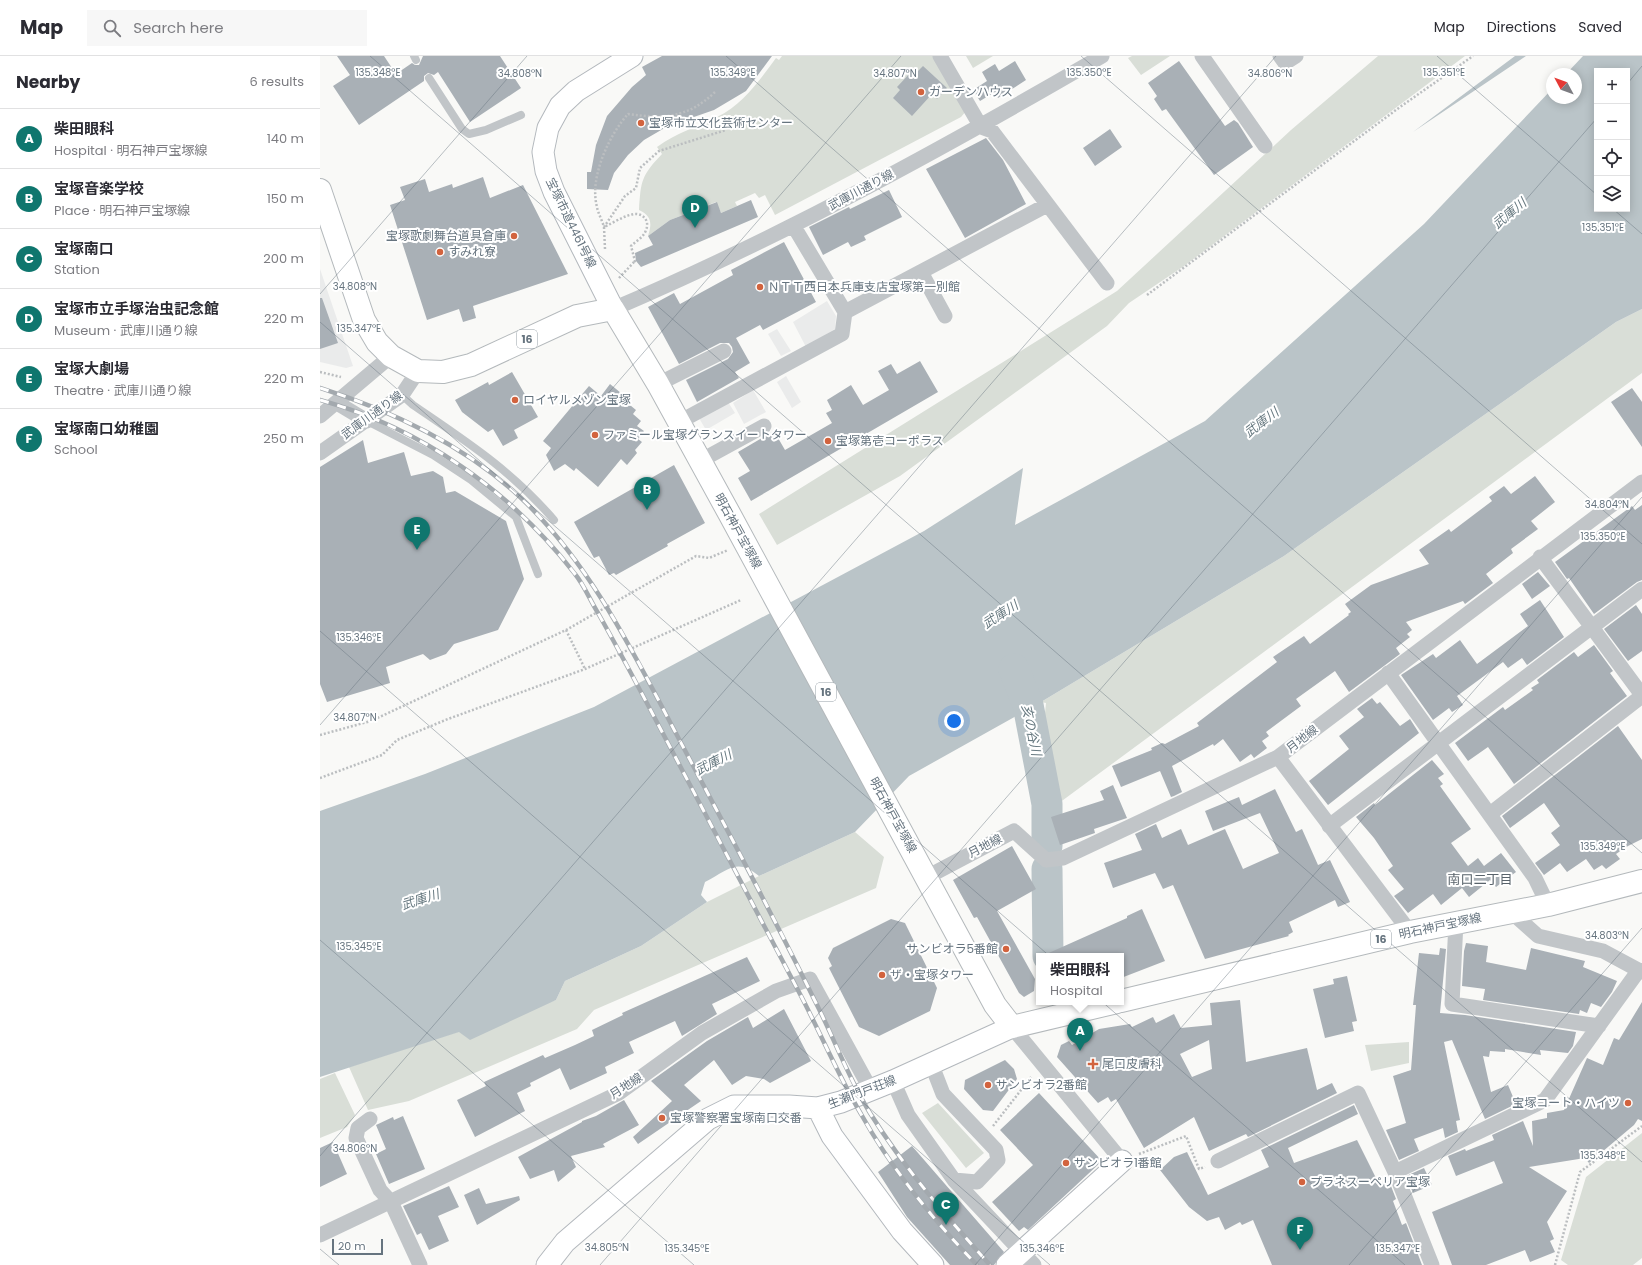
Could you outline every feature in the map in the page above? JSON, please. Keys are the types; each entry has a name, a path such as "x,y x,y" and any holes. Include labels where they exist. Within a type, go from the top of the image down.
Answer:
{"main road":[{"name":"16","path":"320,190 364,320 377,342 391,356 418,371 443,372 471,365 577,316 613,309"},
{"name":"明石神戸宝塚線","path":"613,309 679,422 995,1005 1012,1027"},
{"name":"明石神戸宝塚線","path":"1124,1000 1410,932 1548,905 1642,881"},
{"path":"1012,1027 1104,1005"}],"street":[{"path":"940,56 981,127 992,131 1107,283"},
{"name":"武庫川通り線","path":"613,309 793,225 981,127 1102,56"},
{"path":"1202,56 1265,146"},
{"path":"1280,56 1285,63 1296,56"},
{"name":"宝塚市道4461号線","path":"613,309 554,192 546,171 543,152 548,128 560,106 576,91 625,58"},
{"path":"845,312 1047,205"},
{"path":"679,422 842,334 845,312 793,225"},
{"path":"921,272 945,316"},
{"path":"658,384 724,351"},
{"path":"320,416 391,356"},
{"name":"武庫川通り線","path":"320,453 402,396 418,371"},
{"path":"337,403 367,421"},
{"path":"700,461 764,426"},
{"name":"月地線","path":"924,873 1014,832 1046,860 1063,858 1278,757 1540,557 1642,482"},
{"path":"1490,814 1642,696 1540,557"},
{"path":"1329,826 1642,589"},
{"path":"1388,673 1535,878 1548,905"},
{"path":"1278,757 1410,932"},
{"path":"1396,1172 1545,1100 1640,971 1603,951 1538,936 1511,912"},
{"path":"1456,922 1452,1004 1599,1026"},
{"name":"月地線","path":"320,1235 619,1093 702,1033 776,991 810,979 870,1090"},
{"path":"893,1081 908,1115 954,1180 1021,1261 1122,1161 1012,1027"},
{"name":"生瀬門戸荘線","path":"547,1265 564,1242 708,1119 734,1106 789,1106 818,1108 841,1102 893,1081 1012,1027"},
{"path":"931,1063 943,1094 996,1150 998,1160 976,1182 954,1180"},
{"path":"1218,1161 1358,1093 1396,1172 1432,1265"},
{"path":"818,1108 832,1136 902,1231 932,1265"},
{"path":"370,1119 358,1128 356,1138 380,1190 391,1202 420,1265"}],"lane":[{"path":"428,78 462,129 469,134 486,130 521,115"},
{"path":"402,396 412,406 504,469 537,500 554,520"},
{"path":"367,421 440,459 471,480 516,517 538,574"}],"path":[{"path":"1147,295 1400,107 1473,56"},
{"path":"605,253 604,227 596,205 598,171 602,155 620,123 628,114 648,117 668,116 688,112 702,104 715,92"},
{"path":"604,227 626,196 636,188 640,168 659,151 726,130"},
{"path":"604,227 634,214 641,214 647,222 646,230 631,246 635,261 619,278"},
{"path":"320,372 342,377"},
{"path":"320,735 371,720 566,630 696,556 709,558 728,550"},
{"path":"320,778 382,755 397,740 448,719 585,669 741,600"},
{"path":"566,630 585,669"},
{"path":"992,1128 1033,1075"},
{"path":"1556,1265 1580,1172 1642,1126"},
{"path":"1122,1161 1186,1136 1199,1170 1218,1161"}],"shaded area":[{"path":"782,56 934,56 967,110 961,117 775,215 765,195 759,198 755,193 735,202 737,206 721,213 716,202 670,220 648,236 650,221 643,212 639,210 640,192 643,179 662,154 657,147 679,134 717,117 735,106 750,91 776,58 779,60"},
{"path":"966,56 993,56 973,68"},
{"path":"1132,56 1170,56 1141,75 1128,58"},
{"path":"1378,56 1465,56 1184,266 1129,303 1107,326 900,476 777,545 759,514 1117,291 1291,130"},
{"path":"320,269 353,366 346,368 320,362"},
{"path":"827,301 836,316 835,329 806,347 793,322"},
{"path":"1642,309 1642,373 1055,806 1050,758 1042,744 1046,703 1041,702 1284,556 1616,322"},
{"path":"777,329 791,351 781,356 768,334"},
{"path":"786,376 801,402 792,408 777,382"},
{"path":"753,390 766,412 744,424 733,403"},
{"path":"728,402 735,413 706,430 699,418"},
{"path":"855,832 884,857 876,888 594,1010 577,1029 409,1101 368,1110 349,1067 556,1000 565,981 641,946 707,902 759,876"},
{"path":"1409,1042 1409,1063 1371,1071 1365,1045"},
{"path":"335,1073 355,1115 347,1127 320,1138 320,1079"},
{"path":"938,1103 984,1153 966,1168 922,1113"},
{"path":"1642,1133 1642,1258 1633,1265 1568,1265 1561,1260 1586,1177"}],"water":[{"path":"1515,56 1526,56 1413,132"},
{"name":"武庫川","path":"1583,56 1642,56 1642,309 1616,322 1284,556 1041,702 909,776 855,832 759,876 745,867 738,866 726,870 705,882 701,895 707,902 641,946 565,981 556,1000 470,1040 459,1032 320,1077 320,811 425,774 594,707 924,531 1023,468 1015,525 1205,421 1424,224 1546,95 1546,104 1582,104 1582,68 1572,68"}],"building":[{"path":"337,56 384,56 396,74 412,63 419,65 423,56 500,56 521,88 470,122 438,72 434,75 428,73 424,76 424,81 359,125 333,86 350,75"},
{"name":"宝塚市立文化芸術センター","path":"662,56 772,56 746,91 714,110 668,126 644,140 628,155 614,173 608,190 587,189 587,172 591,172 596,145 607,116 632,87 646,75 642,67"},
{"path":"1015,61 1026,80 998,98 995,92 980,101 973,90 987,81 982,72 995,64 999,71"},
{"path":"1179,61 1225,126 1234,120 1238,123 1253,147 1214,175 1166,109 1162,111 1154,99 1157,96 1148,83"},
{"name":"ガーデンハウス","path":"923,66 947,88 937,99 932,94 912,116 893,98 900,90 897,87 912,71 915,74"},
{"path":"1110,129 1122,147 1095,166 1083,148"},
{"path":"986,138 1003,160 1026,204 965,238 926,169"},
{"path":"483,177 490,198 523,185 568,274 473,306 476,318 463,322 459,309 427,320 390,205 405,200 400,187 425,179 429,192 452,184 453,188"},
{"path":"889,190 902,217 864,236 866,240 851,247 848,242 823,255 809,227 849,207 850,209"},
{"path":"751,200 758,217 641,267 636,261 635,253 653,245 648,236 670,220 717,202 721,213"},
{"name":"ＮＴＴ西日本兵庫支店宝塚第一別館","path":"784,242 816,302 763,330 760,325 736,338 750,363 735,372 739,378 697,402 686,380 728,359 733,352 732,347 729,343 720,343 679,364 648,307 674,293 680,304 733,275 731,270"},
{"path":"320,298 322,298 338,343 320,349"},
{"name":"宝塚第壱コーポラス","path":"920,361 938,392 751,501 738,478 750,471 738,452 774,431 785,450 832,423 826,413 832,410 827,400 851,385 863,405 889,390 878,371 891,364 897,374"},
{"path":"512,372 538,417 514,430 518,438 503,446 493,429 488,432 462,412 455,400 488,382 489,385"},
{"name":"ファミール宝塚グランスイートタワー","path":"610,384 627,398 625,401 636,410 633,414 641,421 637,426 644,431 638,439 642,442 635,450 637,453 627,465 621,459 598,487 576,468 574,471 565,464 554,471 546,455 551,448 543,441 589,386 601,396"},
{"path":"1632,388 1642,402 1642,447 1611,402"},
{"path":"363,440 368,463 404,452 411,476 433,471 443,477 446,493 455,491 506,521 524,579 498,630 454,644 446,654 430,660 423,654 386,667 390,683 327,702 320,684 320,467"},
{"path":"674,465 705,523 616,575 614,573 609,575 599,556 594,558 574,522"},
{"path":"1535,476 1555,502 1531,521 1538,529 1511,549 1513,553 1486,574 1493,583 1465,604 1463,601 1406,622 1412,630 1407,634 1410,637 1396,648 1400,654 1349,692 1335,671 1296,699 1301,706 1266,732 1269,736 1262,741 1267,748 1254,758 1251,754 1240,762 1223,739 1214,746 1213,744 1172,766 1182,792 1174,796 1171,797 1160,771 1121,787 1112,766 1152,750 1151,748 1162,743 1165,744 1199,726 1197,723 1277,662 1273,657 1304,636 1310,644 1349,615 1348,614 1351,612 1345,604 1371,585 1429,564 1419,550 1449,529 1451,532 1492,501 1489,497 1504,486 1511,494"},
{"path":"1642,505 1642,580 1637,582 1594,614 1569,578 1567,579 1555,562 1632,506 1635,510"},
{"path":"1538,572 1550,586 1532,599 1522,584"},
{"path":"1540,600 1564,637 1527,665 1522,658 1508,668 1503,662 1457,696 1463,705 1452,712 1449,708 1433,720 1401,675 1433,654 1436,658 1460,640 1477,664 1528,626 1520,614"},
{"path":"1636,605 1642,614 1642,651 1628,661 1604,629"},
{"path":"1594,645 1613,671 1610,673 1627,696 1514,784 1488,747 1468,761 1455,743 1503,707 1505,710 1533,690 1531,688 1539,683 1537,680 1574,652 1578,657"},
{"path":"1372,698 1377,704 1380,702 1400,726 1410,719 1419,733 1328,805 1309,781 1349,749 1339,736 1364,717 1357,709"},
{"path":"1618,726 1642,760 1642,839 1616,854 1620,859 1606,869 1602,865 1594,870 1586,859 1567,872 1560,863 1544,875 1535,863 1560,845 1551,833 1560,826 1544,803 1510,828 1502,816"},
{"path":"1432,760 1444,774 1438,778 1443,784 1440,786 1471,829 1451,843 1468,866 1478,858 1484,866 1501,853 1516,872 1496,887 1490,880 1469,897 1462,888 1441,905 1433,894 1408,913 1394,896 1404,889 1388,870 1393,866 1374,838 1356,817 1374,803 1375,805"},
{"path":"1113,785 1127,818 1094,829 1095,833 1060,845 1051,817 1104,800 1100,791"},
{"path":"1275,789 1296,832 1302,829 1318,865 1330,860 1350,902 1338,907 1335,900 1289,922 1293,932 1288,935 1289,936 1205,959 1173,885 1163,889 1155,873 1113,888 1104,863 1142,850 1135,834 1156,824 1162,838 1181,829 1188,845 1225,829 1243,869 1279,853 1260,813 1213,831 1205,811 1239,797 1242,805"},
{"name":"サンビオラ5番館","path":"1012,846 1036,889 997,911 1035,979 1034,991 1024,997 1019,993 977,917 974,918 953,880"},
{"path":"1142,909 1165,961 1124,977 1124,953 1049,953 1127,918 1127,916"},
{"name":"ザ・宝塚タワー","path":"891,919 905,923 937,988 930,1011 879,1036 859,1027 829,968 832,966 828,958 833,948"},
{"path":"1466,943 1488,946 1486,962 1526,970 1531,948 1585,961 1583,967 1617,981 1612,992 1601,1007 1591,1003 1587,1013 1580,1010 1579,1014 1483,1000 1485,989 1462,986 1464,951"},
{"path":"1440,948 1446,949 1440,1013 1465,1015 1576,1032 1573,1046 1568,1053 1540,1050 1541,1055 1505,1049 1505,1052 1490,1051 1489,1057 1483,1056 1491,1092 1508,1085 1516,1104 1485,1119 1452,1040 1444,1042 1460,1120 1456,1121 1458,1132 1445,1138 1443,1128 1414,1139 1419,1151 1399,1160 1386,1130 1406,1123 1393,1076 1411,1070 1416,1005 1413,1005 1419,953 1439,955"},
{"path":"747,957 760,981 712,1004 717,1014 682,1036 675,1021 629,1042 634,1053 605,1067 607,1073 570,1090 560,1068 530,1083 531,1086 517,1093 525,1111 475,1137 457,1100 486,1086 484,1082 543,1055 545,1058 594,1036 592,1030 623,1015 622,1013"},
{"path":"1347,976 1357,1021 1352,1022 1354,1031 1325,1038 1313,989 1334,984 1333,979"},
{"path":"1240,1000 1246,1062 1307,1048 1317,1090 1332,1083 1337,1093 1248,1137 1246,1134 1209,1151 1194,1117 1144,1148 1116,1099 1111,1102 1108,1097 1098,1103 1057,1057 1061,1045 1069,1041 1072,1045 1099,1029 1130,1024 1132,1027 1153,1017 1156,1023 1174,1014 1181,1028 1212,1025 1210,1003","holes":["1209,1040 1212,1069 1192,1077 1180,1054"]},
{"path":"1642,1002 1642,1121 1638,1119 1634,1125 1589,1163 1585,1158 1529,1167 1567,1191 1547,1222 1554,1239 1550,1241 1555,1252 1530,1262 1525,1250 1486,1265 1452,1265 1432,1212 1503,1183 1494,1161 1456,1176 1448,1156 1494,1140 1492,1135 1523,1121 1533,1146 1532,1121 1547,1118 1547,1113 1564,1110 1587,1058 1603,1065 1614,1038 1619,1040"},
{"path":"784,1009 811,1061 770,1083 764,1079 746,1076 732,1085 714,1060 684,1085 701,1101 638,1144 633,1137 672,1101 651,1081 707,1041 748,1017 753,1028"},
{"name":"サンビオラ2番館","path":"1005,1060 1014,1069 1017,1079 993,1111 983,1110 964,1089 965,1080"},
{"name":"サンビオラ1番館","path":"1039,1093 1102,1161 1028,1230 1024,1227 1019,1231 992,1202 1033,1165 1000,1130"},
{"path":"624,1100 639,1125 603,1144 605,1147 571,1156 576,1167 558,1182 554,1170 530,1179 518,1157 582,1121 596,1116"},
{"path":"1354,1105 1358,1114 1288,1148 1294,1163 1357,1140 1379,1184 1389,1181 1396,1199 1393,1201 1402,1225 1406,1223 1422,1265 1272,1265 1253,1220 1242,1225 1240,1222 1225,1230 1219,1217 1207,1221 1189,1207 1160,1170 1174,1157 1187,1152 1208,1195 1269,1167 1261,1150"},
{"path":"403,1116 425,1169 389,1184 376,1154 386,1149 376,1125 393,1117 394,1120"},
{"path":"333,1142 347,1174 320,1187 320,1148"},
{"path":"912,1146 1004,1252 994,1265 950,1265 907,1217 878,1172"},
{"path":"1424,1168 1432,1185 1413,1193 1406,1176"},
{"path":"449,1186 459,1207 438,1216 449,1241 429,1250 421,1233 417,1235 403,1206"},
{"path":"479,1188 486,1204 519,1196 520,1200 477,1225 464,1195"}],"waterway":[{"name":"亥の谷川","path":"1014,669 1028,705 1047,804 1047,846"},
{"name":"亥の谷川","path":"1047,869 1048,953"}],"railway":[{"path":"320,388 373,407 400,419 425,431 474,460 519,496 565,547 604,603 638,662 744,861 822,1015 855,1086 870,1113 912,1173 990,1265"},
{"path":"320,400 357,412 393,427 428,445 461,466 493,490 522,516 550,544 575,574 644,698 800,994 861,1114 886,1154 914,1193 929,1212 977,1265"}],"place":[{"name":"ガーデンハウス","path":"921,92"},
{"name":"宝塚市立文化芸術センター","path":"641,123"},
{"name":"宝塚市立手塚治虫記念館","path":"695,228"},
{"name":"宝塚歌劇舞台道具倉庫","path":"514,236"},
{"name":"すみれ寮","path":"440,252"},
{"name":"ＮＴＴ西日本兵庫支店宝塚第一別館","path":"760,287"},
{"name":"ロイヤルメゾン宝塚","path":"515,400"},
{"name":"ファミール宝塚グランスイートタワー","path":"595,435"},
{"name":"宝塚第壱コーポラス","path":"828,441"},
{"name":"宝塚音楽学校","path":"647,510"},
{"name":"宝塚大劇場","path":"417,550"},
{"name":"サンビオラ5番館","path":"1006,949"},
{"name":"ザ・宝塚タワー","path":"882,975"},
{"name":"柴田眼科","path":"1080,1051"},
{"name":"尾口皮膚科","path":"1093,1064"},
{"name":"サンビオラ2番館","path":"988,1085"},
{"name":"宝塚コート・ハイツ","path":"1628,1103"},
{"name":"宝塚警察署宝塚南口交番","path":"662,1118"},
{"name":"サンビオラ1番館","path":"1066,1163"},
{"name":"プラネスーペリア宝塚","path":"1302,1182"},
{"name":"宝塚南口","path":"946,1225"},
{"name":"宝塚南口幼稚園","path":"1300,1250"}],"district":[{"name":"南口二丁目","path":"1480,879"}]}
